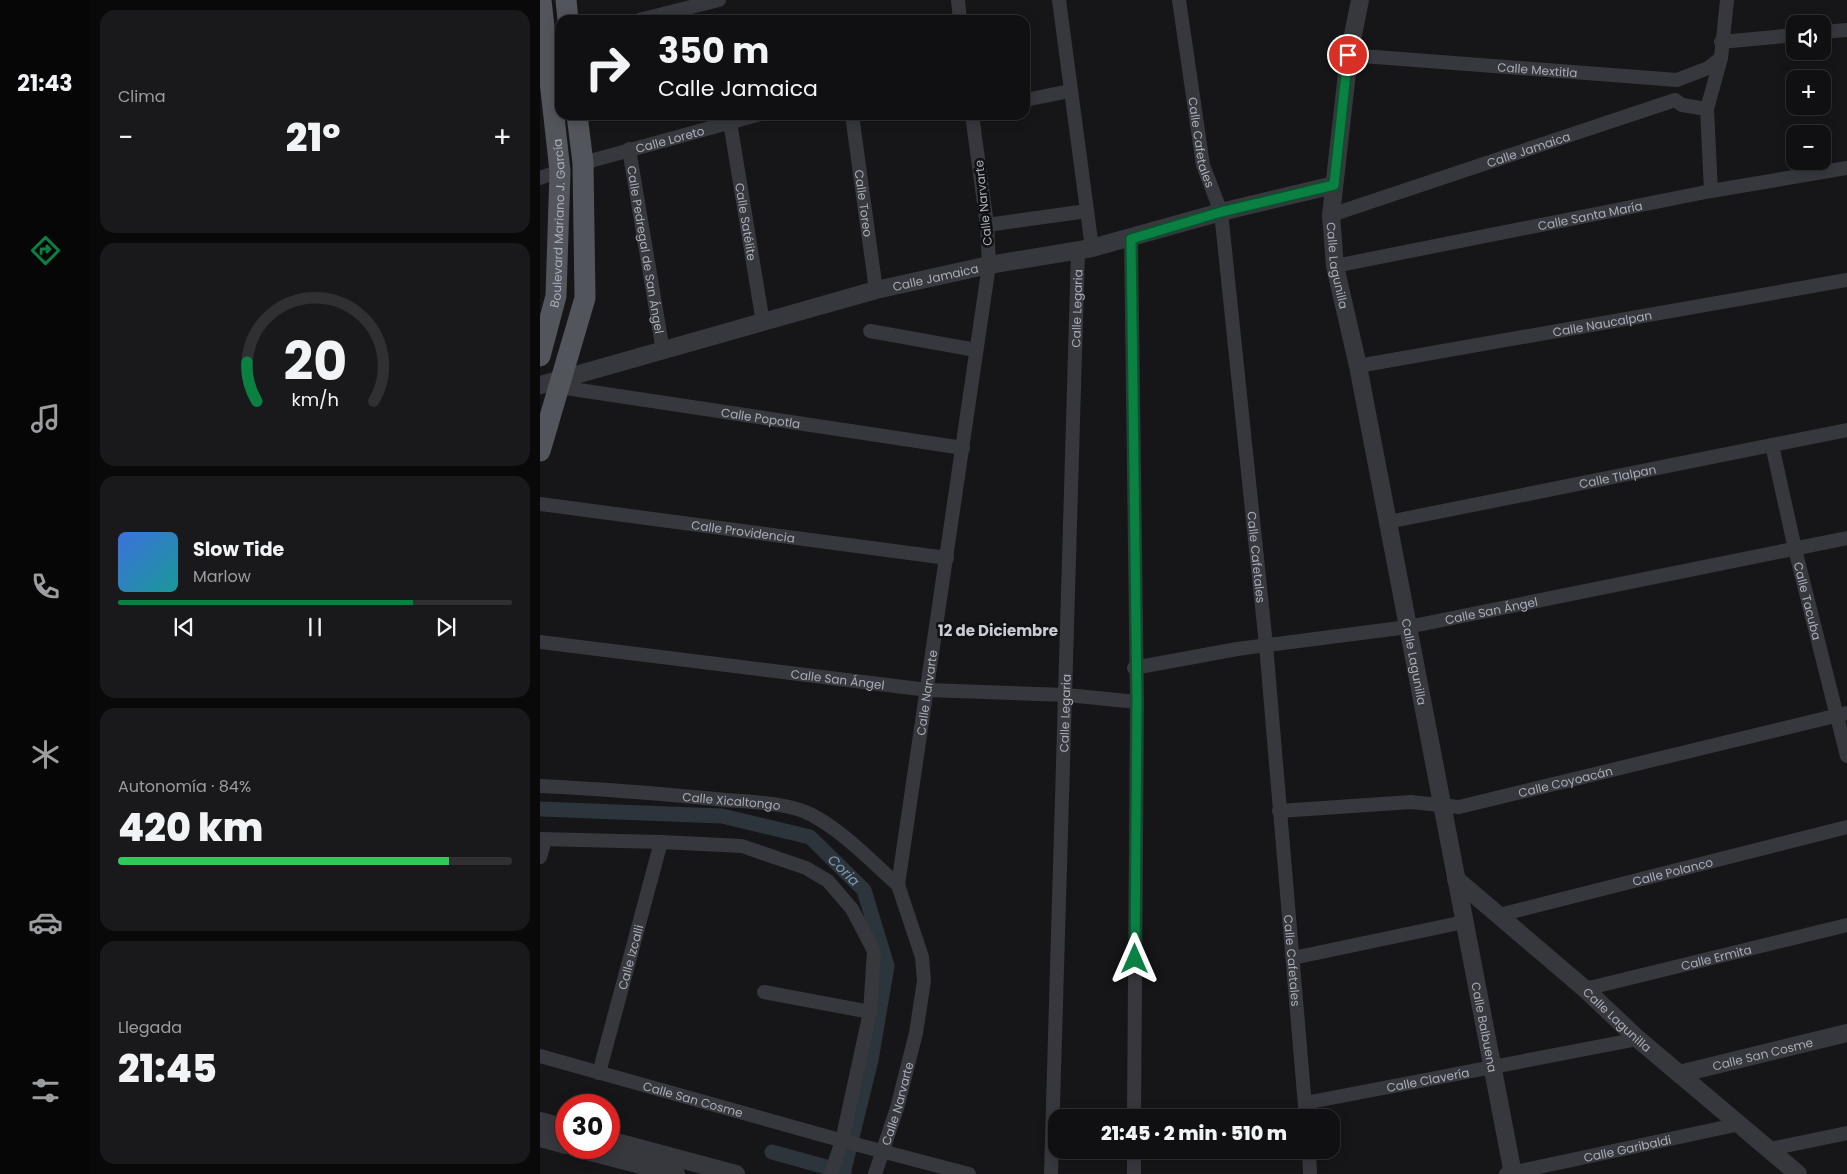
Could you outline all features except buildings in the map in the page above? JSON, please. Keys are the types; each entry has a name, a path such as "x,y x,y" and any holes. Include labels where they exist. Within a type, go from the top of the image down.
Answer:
{"main road":[{"name":"Boulevard Mariano J. García","path":"540,0 543,39 560,172 556,296 540,356"},
{"path":"566,0 568,15"},
{"name":"Boulevard Mariano J. García","path":"540,451 554,383 585,298 583,164 579,120"}],"street":[{"path":"659,15 719,0"},
{"path":"958,0 960,15"},
{"name":"Calle Legaria","path":"1051,1174 1066,695 1087,211 1059,0"},
{"name":"Calle Cafetales","path":"1179,0 1203,164 1221,212 1266,646 1306,1109"},
{"name":"Calle Lagunilla","path":"1360,0 1348,55 1331,216 1335,266 1358,366 1456,879 1585,989 1638,1039 1798,1174"},
{"path":"1711,191 1707,109 1714,90 1721,58 1721,42 1727,0"},
{"path":"1831,31 1847,30"},
{"path":"1721,42 1786,36"},
{"name":"Calle Mextitla","path":"1348,55 1677,80 1708,68 1721,58"},
{"path":"1677,80 1671,88 1675,100 1682,105 1707,109"},
{"path":"1030,99 1070,91"},
{"name":"Calle Jamaica","path":"1331,216 1675,100"},
{"name":"Calle Loreto","path":"583,164 738,120"},
{"name":"Calle Toreo","path":"853,120 876,290"},
{"name":"Calle Narvarte","path":"875,1174 880,1154 897,1108 916,1033 924,981 922,957 898,885 989,265 987,225 973,120"},
{"name":"Calle Satélite","path":"730,122 762,323"},
{"name":"Calle Pedregal de San Ángel","path":"630,150 663,351"},
{"name":"Calle Santa María","path":"1335,266 1711,191 1847,168"},
{"path":"540,178 560,172"},
{"name":"Calle Jamaica","path":"554,383 876,290 989,265 1085,250 1131,239 1221,212 1334,185"},
{"path":"987,225 1087,211"},
{"path":"1131,239 1134,668 1137,702 1134,1109"},
{"name":"Calle Naucalpan","path":"1358,366 1847,280"},
{"path":"870,331 976,350"},
{"name":"Calle Popotla","path":"554,383 962,448"},
{"name":"Calle Tlalpan","path":"1388,522 1847,430"},
{"name":"Calle Tacuba","path":"1772,445 1795,549 1842,714 1847,756"},
{"name":"Calle Providencia","path":"540,504 947,558"},
{"name":"Calle San Ángel","path":"1134,668 1266,646 1408,627 1847,538"},
{"name":"Calle San Ángel","path":"540,642 928,690 1066,695 1137,702"},
{"name":"Calle Coyoacán","path":"1280,811 1411,802 1459,807 1842,714"},
{"name":"Calle Xicaltongo","path":"540,786 629,790 766,804 797,810 811,814 844,837 898,885"},
{"name":"Calle Polanco","path":"1499,915 1847,826"},
{"path":"540,858 542,840 661,842 742,846 806,868 828,881 852,909 874,951 870,1012 843,1144 831,1174"},
{"name":"Calle Izcalli","path":"599,1073 661,842"},
{"name":"Calle Balbuena","path":"1456,879 1493,1069 1511,1174"},
{"path":"1293,958 1464,922"},
{"name":"Calle Ermita","path":"1585,989 1847,925"},
{"path":"764,992 870,1012"},
{"name":"Calle San Cosme","path":"1680,1074 1847,1033"},
{"name":"Calle Clavería","path":"1311,1109 1638,1039"},
{"name":"Calle San Cosme","path":"540,1056 843,1144"},
{"path":"540,1121 555,1125"},
{"name":"Calle Garibaldi","path":"1511,1174 1740,1124"},
{"path":"1770,1149 1847,1133"},
{"path":"540,1138 555,1142"},
{"path":"620,1143 736,1174"},
{"path":"843,1144 969,1174"},
{"path":"618,1159 676,1174"},
{"path":"1134,1159 1134,1174"},
{"path":"1309,1159 1310,1174"}],"waterway":[{"name":"Coria","path":"540,809 722,816 810,837 864,890 887,966 871,1060 843,1174"},
{"path":"772,1152 844,1172"}],"district":[{"name":"12 de Diciembre","path":"998,630"}],"route":[{"path":"1135,959 1137,702 1134,668 1131,239 1221,212 1334,185 1348,55"}]}
